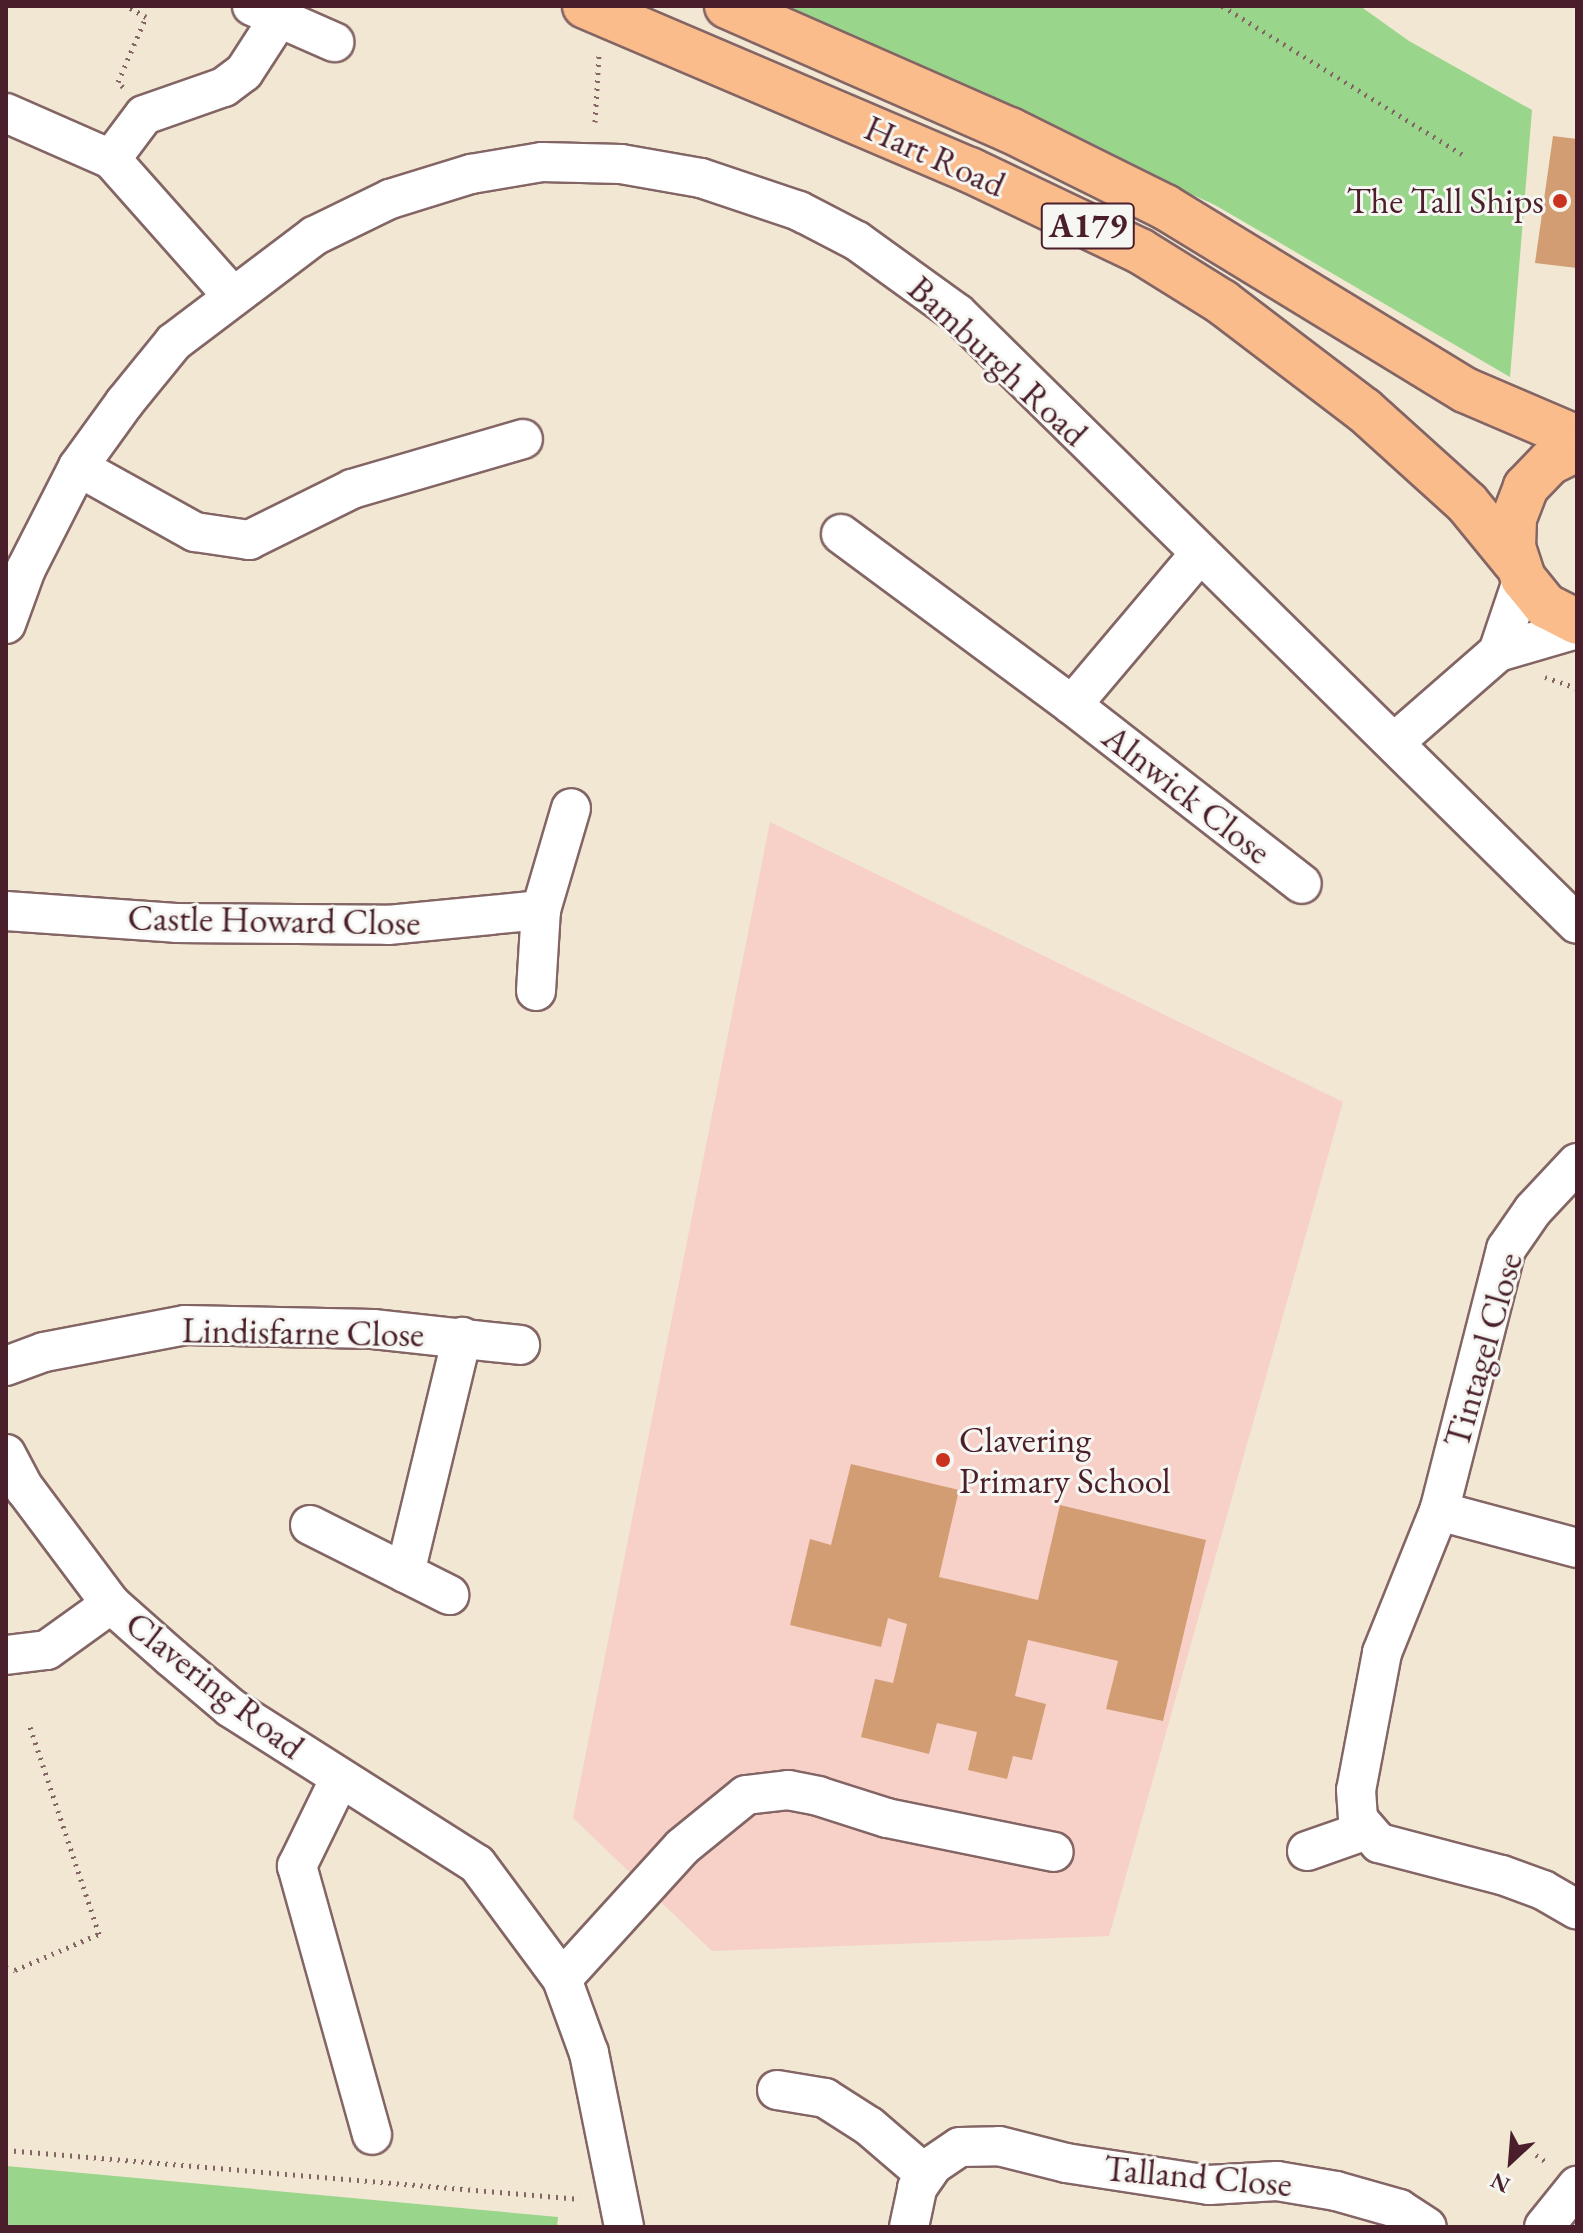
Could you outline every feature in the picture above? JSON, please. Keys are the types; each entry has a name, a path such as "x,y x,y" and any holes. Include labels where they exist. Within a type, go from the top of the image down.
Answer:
{"highway":[{"name":"Hart Road","path":"727,6 1010,130 1165,207 1465,390 1577,438"},
{"name":"Hart Road","path":"592,26 970,170 1140,251 1245,319 1364,410 1467,503 1546,606 1577,622"},
{"path":"1520,570 1514,519 1526,487 1550,462 1577,449"}],"street":[{"path":"111,159 144,115 224,87 252,62 266,12 334,42"},
{"path":"6,113 111,159 231,294"},
{"name":"Bamburgh Road","path":"6,624 26,569 78,467 174,342 231,294 314,236 390,199 471,174 542,162 621,164 701,178 799,211 909,276 957,313 1198,556 1396,741 1577,924"},
{"path":"78,467 195,532 249,540 352,489 523,439"},
{"name":"Alnwick Close","path":"841,534 1072,705 1302,884"},
{"name":"Alnwick Close","path":"1072,705 1198,556"},
{"path":"1498,652 1520,570"},
{"path":"1396,741 1498,652 1577,629"},
{"path":"536,991 541,910 571,808"},
{"name":"Castle Howard Close","path":"6,911 176,923 388,925 541,910"},
{"name":"Tintagel Close","path":"1364,1831 1356,1790 1382,1653 1439,1511 1506,1249 1533,1210 1577,1163"},
{"name":"Lindisfarne Close","path":"6,1366 44,1352 185,1325 247,1323 462,1337 520,1345"},
{"name":"Lindisfarne Close","path":"405,1573 462,1337"},
{"path":"6,1454 25,1489 111,1604"},
{"path":"1439,1511 1577,1548"},
{"path":"310,1525 449,1595"},
{"name":"Clavering Road","path":"6,1655 47,1650 111,1604 231,1708 339,1780 477,1864 562,1979 589,2053 623,2215"},
{"name":"Clavering Road","path":"339,1780 297,1866 372,2135"},
{"path":"562,1979 682,1847 746,1795 788,1790 896,1820 1054,1852"},
{"path":"1307,1851 1364,1831 1402,1851 1543,1890 1577,1910"},
{"path":"777,2090 825,2098 869,2126 926,2175"},
{"name":"Talland Close","path":"909,2227 917,2188 926,2175 960,2147 999,2146 1066,2163 1209,2185 1277,2181 1336,2191 1399,2209 1427,2227"},
{"path":"1544,2227 1577,2186"}],"path":[{"path":"127,6 146,17 118,82 144,115"},
{"path":"1222,6 1462,154"},
{"path":"592,26 595,122"},
{"path":"6,1968 15,1970 99,1934 30,1726"},
{"path":"6,2150 623,2215"}],"shaded area":[{"name":"Clavering Primary School","path":"770,822 1343,1102 1109,1936 712,1951 573,1818"}],"green space":[{"path":"778,6 1360,6 1409,41 1532,110 1510,377 1215,205"},
{"path":"6,2166 558,2217 557,2227 6,2227"}],"building":[{"name":"The Tall Ships","path":"1553,136 1577,139 1577,268 1535,263"},
{"path":"851,1464 959,1490 939,1577 1038,1600 1060,1505 1206,1540 1163,1721 1106,1709 1118,1661 1028,1640 1015,1696 1046,1704 1032,1760 1013,1756 1007,1779 968,1770 977,1732 937,1723 929,1754 861,1737 875,1679 893,1683 907,1624 888,1618 881,1647 790,1625 810,1539 831,1545"}],"place":[{"name":"The Tall Ships","path":"1560,201"},
{"name":"Clavering Primary School","path":"943,1460"}]}
